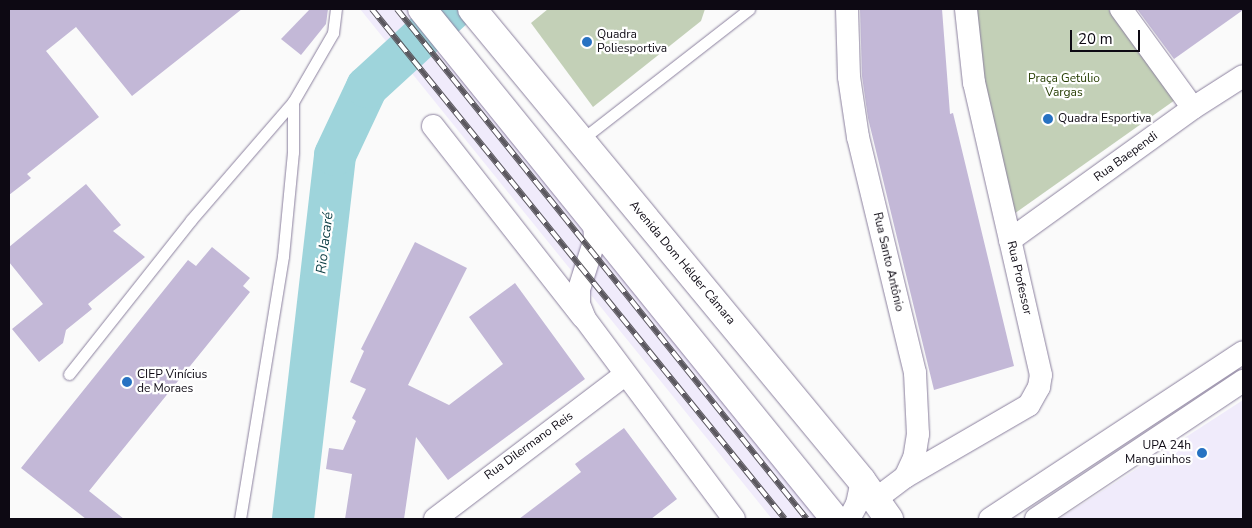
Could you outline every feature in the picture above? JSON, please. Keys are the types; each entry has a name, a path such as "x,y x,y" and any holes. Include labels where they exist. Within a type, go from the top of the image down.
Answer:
{"main road":[{"path":"422,9 835,519"},
{"name":"Avenida Dom Hélder Câmara","path":"472,9 876,500"}],"street":[{"name":"Rua Santo Antônio","path":"847,9 849,76 858,137 915,373 918,434 914,458 905,477 876,500"},
{"name":"Rua Professor","path":"905,477 1029,404 1039,387 1041,375 974,83 966,9"},
{"path":"1121,9 1193,108"},
{"name":"Rua Baependi","path":"1010,240 1193,108 1243,76"},
{"path":"432,126 585,319 734,519"},
{"path":"585,319 579,304 579,289 594,239 594,223"},
{"path":"990,519 1243,352"},
{"name":"Rua Dilermano Reis","path":"435,519 625,375"},
{"path":"1036,519 1243,381"},
{"path":"849,519 857,504 876,500"}],"lane":[{"path":"69,374 191,220 293,102 333,33 336,9"},
{"path":"580,140 749,9"},
{"path":"240,519 283,256 293,152 293,102"}],"shaded area":[{"path":"360,9 409,9 824,519 772,519"},
{"name":"UPA 24h Manguinhos","path":"1243,400 1243,519 1059,519"}],"green space":[{"path":"548,9 705,9 701,21 593,107 531,23"},
{"name":"Praça Getúlio Vargas","path":"973,9 1108,9 1175,100 1011,216 980,73"}],"building":[{"path":"9,9 242,9 132,96 76,27 46,51 99,117 27,174 31,178 9,195"},
{"path":"310,9 328,9 326,24 301,55 281,39"},
{"path":"860,9 942,9 950,114 953,113 1014,366 934,390 868,118 862,76"},
{"path":"1137,9 1243,9 1243,10 1174,59"},
{"path":"86,184 121,225 113,231 145,257 88,304 92,309 66,330 63,343 39,362 12,329 43,304 9,262 9,247"},
{"path":"415,242 467,268 408,385 449,405 503,364 469,317 515,283 585,379 448,480 416,437 404,519 345,519 352,474 326,469 329,448 343,450 356,421 352,418 366,389 350,382 364,351 361,349"},
{"name":"CIEP Vinícius de Moraes","path":"212,247 250,278 243,286 250,292 89,491 124,519 86,519 21,468 188,260 196,266"},
{"path":"624,428 677,499 651,519 519,519 581,472 575,464"}],"waterway":[{"name":"Rio Jacaré","path":"293,519 335,155 367,87 452,9"}],"railway":[{"path":"372,9 785,519"},
{"path":"397,9 807,519"}],"place":[{"name":"Quadra Poliesportiva","path":"587,42"},
{"name":"Quadra Esportiva","path":"1048,119"},
{"name":"CIEP Vinícius de Moraes","path":"127,382"},
{"name":"UPA 24h Manguinhos","path":"1202,453"}]}
